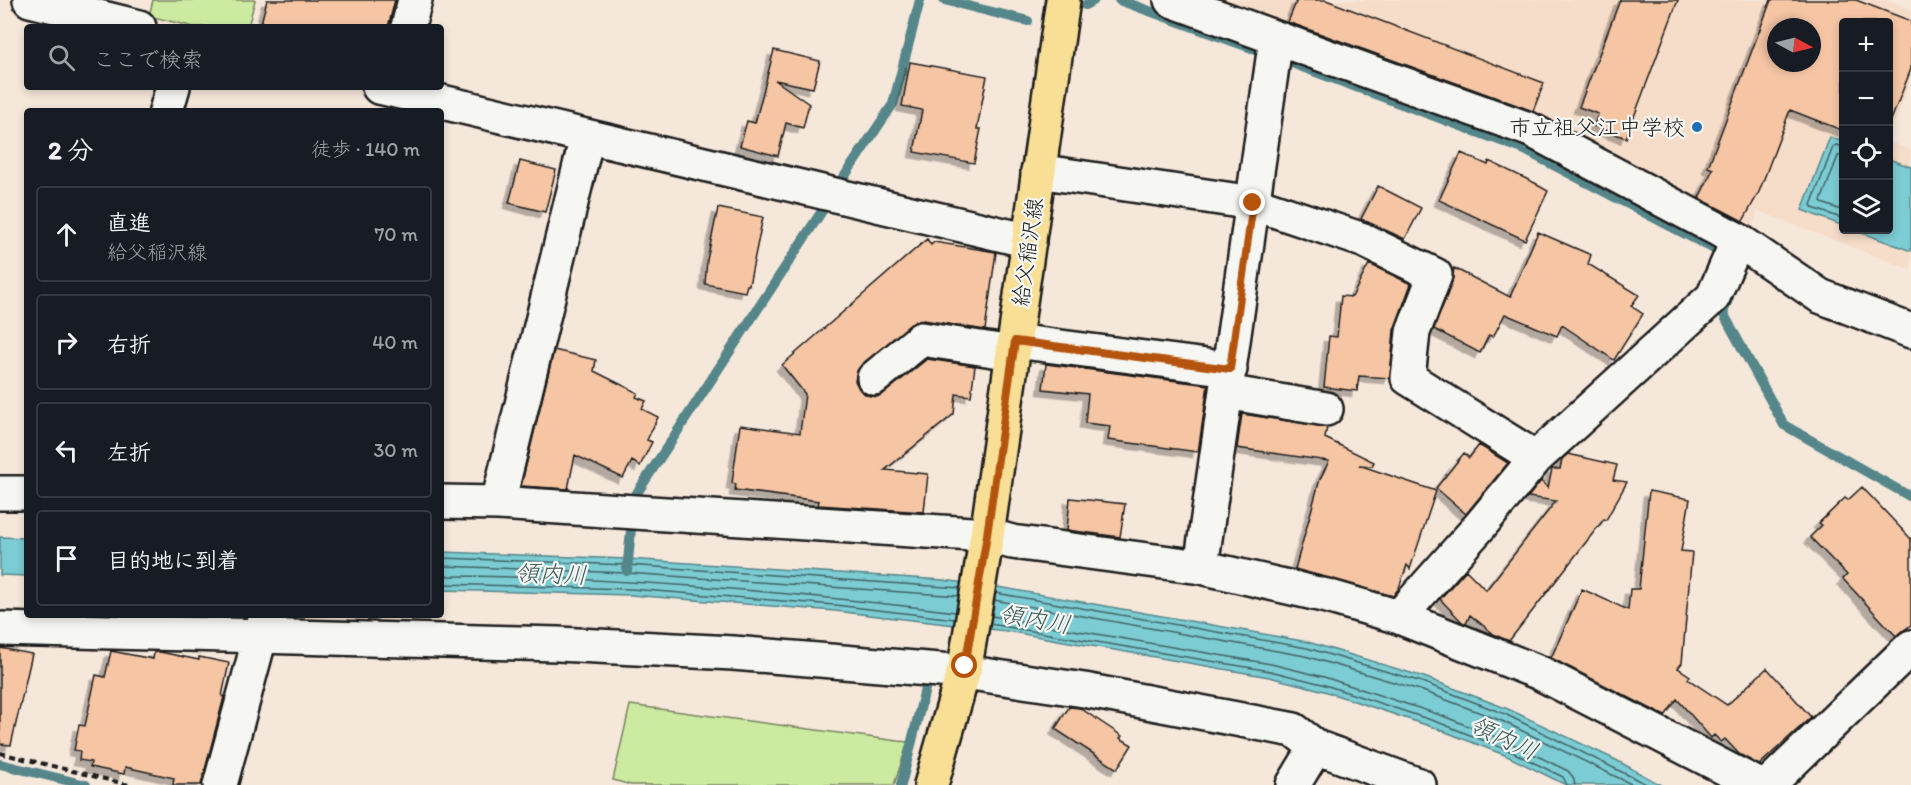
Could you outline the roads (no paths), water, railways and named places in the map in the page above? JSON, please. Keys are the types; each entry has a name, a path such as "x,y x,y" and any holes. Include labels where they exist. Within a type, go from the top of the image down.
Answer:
{"main road":[{"name":"給父稲沢線","path":"937,782 965,669 986,542 1063,0"}],"street":[{"path":"30,0 86,7 131,24"},
{"path":"409,24 415,0"},
{"path":"1171,0 1531,130 1738,240 1820,296 1911,331"},
{"path":"1201,567 1276,38"},
{"path":"167,108 172,90"},
{"path":"388,94 587,137 1029,241"},
{"path":"498,503 587,137"},
{"path":"1038,171 1253,203 1362,240 1435,275 1413,332 1408,378 1536,458"},
{"path":"1399,617 1479,527 1536,458 1713,297 1738,240"},
{"path":"874,378 921,339 1014,347 1228,380 1326,409"},
{"path":"0,493 24,493"},
{"path":"444,502 498,503 986,542 1012,542 1201,567 1327,596 1399,617 1540,673 1758,785"},
{"path":"220,785 264,626"},
{"path":"0,629 264,626 965,669 1294,730 1316,747 1419,785"},
{"path":"1768,785 1911,647"},
{"path":"1293,785 1316,747"}],"water":[{"path":"1830,137 1839,140 1839,224 1802,210"},
{"path":"1893,160 1911,167 1911,251 1865,234 1893,234"},
{"path":"0,537 24,538 24,576 0,575"},
{"name":"領内川","path":"444,552 628,559 943,580 1004,588 1308,642 1424,677 1508,709 1616,760 1661,785 1566,785 1507,756 1438,729 1321,690 1269,677 1006,631 835,611 630,595 444,590"}],"waterway":[{"path":"842,180 893,104 920,0"},
{"path":"944,0 1028,21"},
{"path":"1085,5 1094,0"},
{"path":"1119,0 1257,50"},
{"path":"1289,62 1523,149 1718,251"},
{"path":"635,496 822,211"},
{"path":"1729,297 1723,313 1784,425 1911,497"},
{"path":"627,571 631,530"},
{"path":"901,785 927,681"},
{"path":"0,764 86,785"}],"place":[{"name":"市立祖父江中学校","path":"1697,127"}]}
